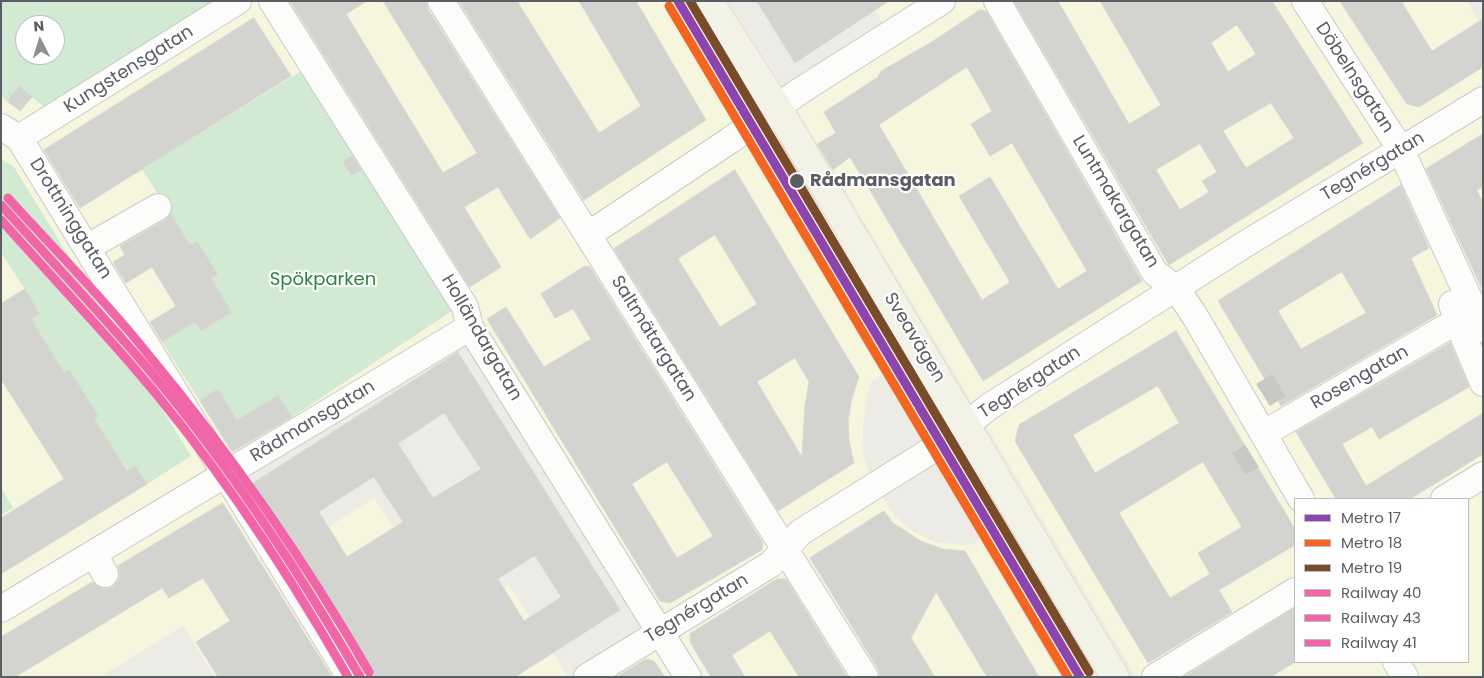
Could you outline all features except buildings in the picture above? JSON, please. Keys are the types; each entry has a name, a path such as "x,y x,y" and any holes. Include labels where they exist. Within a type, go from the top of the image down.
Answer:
{"main road":[{"name":"Sveavägen","path":"683,1 944,443 1078,677"},
{"name":"Sveavägen","path":"709,1 777,107 1115,677"}],"street":[{"name":"Kungstensgatan","path":"10,133 238,1"},
{"name":"Holländargatan","path":"272,1 465,307 470,327 688,677"},
{"name":"Saltmätargatan","path":"441,1 489,63 588,235 865,677"},
{"path":"588,235 777,107 942,1"},
{"name":"Luntmakargatan","path":"997,1 1155,273 1177,289 1255,400 1262,446 1300,498"},
{"name":"Döbelnsgatan","path":"1305,1 1401,150 1483,330"},
{"name":"Tegnérgatan","path":"587,677 771,564 801,532 944,443 990,406 1242,246 1483,100"},
{"name":"Drottninggatan","path":"10,133 88,247 180,397 225,476 350,677"},
{"path":"88,247 158,208"},
{"path":"1452,264 1448,287 1457,321 1483,383"},
{"name":"Rosengatan","path":"1262,446 1457,321"},
{"name":"Rådmansgatan","path":"1,609 99,564 198,492 470,327"},
{"path":"1446,498 1483,475"},
{"path":"1155,677 1294,592"},
{"path":"1397,663 1405,677"}],"shaded area":[{"path":"222,1 664,1 882,375 872,381 867,397 862,450 868,470 886,503 899,520 909,529 935,542 963,545 974,544 980,539 1061,677 580,677 654,630 469,329 234,473 286,554 374,498 393,526 427,550 464,610 509,584 568,677 215,677 183,626 100,677 1,677 1,96 7,100 19,86"},
{"path":"869,1 1467,1 1483,27 1483,677 1136,677 790,98 890,35"}],"green space":[{"path":"1,1 222,1 47,109 19,87 7,101 1,96"},
{"name":"Spökparken","path":"306,68 455,309 292,417 278,395 237,420 218,390 200,401 162,342 195,322 201,331 232,312 211,278 217,275 190,245 142,169"},
{"path":"1,159 14,167 191,456 147,484 135,465 127,471 94,418 97,416 69,369 64,372 31,319 40,313 1,252"},
{"path":"1,488 13,508 1,515"}],"tunnel":[{"path":"1263,395 1279,385"},
{"path":"1239,464 1252,456"}],"metro line":[{"name":"17","path":"678,1 1080,677"},
{"name":"19","path":"690,1 1089,672"},
{"name":"18","path":"669,6 1068,677"}],"rail line":[{"name":"41","path":"8,198 114,313 208,429 292,548 369,672"},
{"name":"40","path":"1,205 121,338 169,394 199,433 284,552 360,677"},
{"name":"43","path":"1,220 130,363 191,437 247,515 299,595 348,677"}],"place":[{"name":"Rådmansgatan","path":"797,181"}]}
